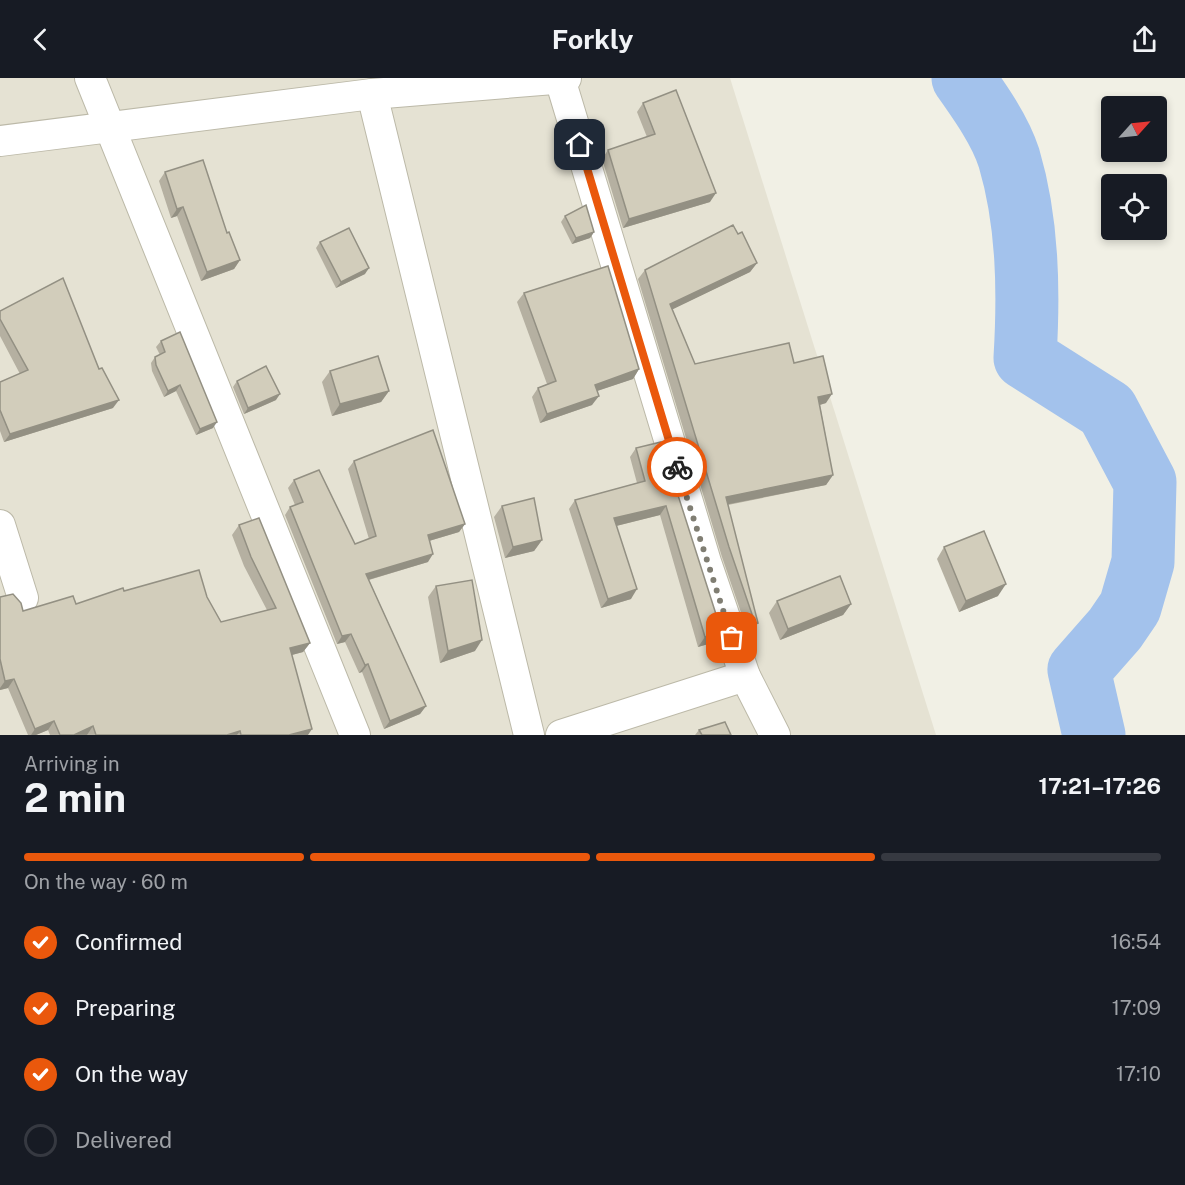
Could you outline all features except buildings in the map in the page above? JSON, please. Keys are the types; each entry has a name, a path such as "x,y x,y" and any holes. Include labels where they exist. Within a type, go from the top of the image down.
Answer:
{"street":[{"path":"90,78 355,735"},
{"path":"0,141 110,125 372,94 563,78 706,562 744,676 775,735"},
{"path":"372,94 529,735"},
{"path":"0,525 23,598"},
{"path":"561,735 744,676"}],"shaded area":[{"path":"0,78 730,78 936,735 0,735"}],"waterway":[{"path":"963,78 995,127 1009,158 1015,182 1026,257 1025,358 1107,410 1145,482 1143,562 1130,607 1115,629 1079,670 1094,735"}],"way so far":[{"path":"677,467 732,638"}],"route":[{"path":"580,145 677,467"}]}
